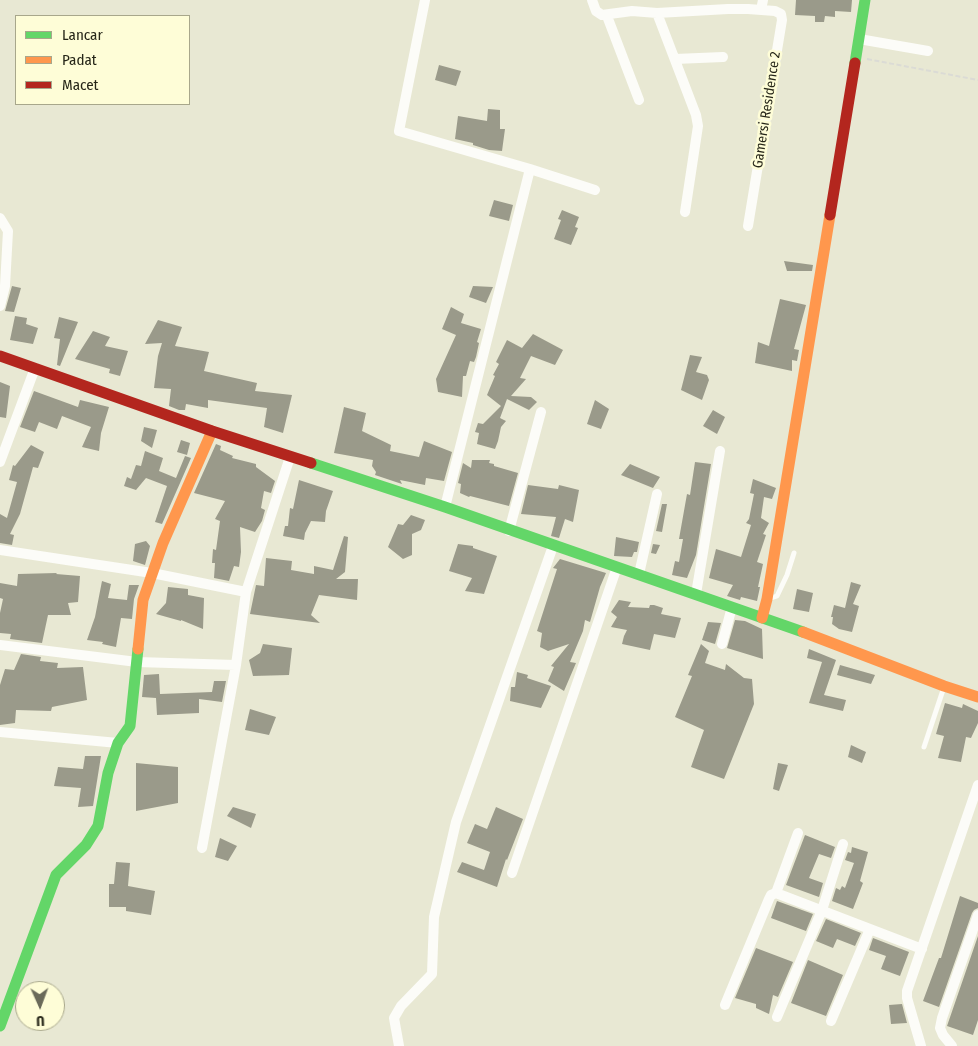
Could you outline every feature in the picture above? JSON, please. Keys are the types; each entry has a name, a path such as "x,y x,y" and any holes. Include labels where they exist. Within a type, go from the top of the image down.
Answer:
{"street":[{"path":"425,0 398,131 595,190"},
{"path":"592,0 599,13 607,16 639,100"},
{"path":"762,618 767,599 866,0"},
{"name":"Gamersi Residence 2","path":"607,16 632,11 657,13 762,5 781,14 782,20 748,226"},
{"path":"657,13 696,115 698,126 685,212"},
{"path":"859,39 928,51"},
{"path":"675,59 723,57"},
{"path":"445,508 530,169"},
{"path":"0,218 8,231 5,286 0,306"},
{"path":"0,356 212,431 639,574 978,697"},
{"path":"0,462 34,368"},
{"path":"509,531 541,412"},
{"path":"0,1026 56,875 86,845 98,826 108,773 118,743 130,726 144,600 163,543 212,431"},
{"path":"696,594 720,451"},
{"path":"202,848 236,665 246,592 290,457"},
{"path":"639,574 657,494"},
{"path":"400,1046 394,1018 401,1006 432,974 434,917 456,822 552,546"},
{"path":"0,550 152,573 246,592"},
{"path":"512,873 617,567"},
{"path":"722,644 732,608"},
{"path":"0,646 137,662 236,665"},
{"path":"0,732 118,743"},
{"path":"922,1046 906,998 909,984 978,785"},
{"path":"725,1005 768,899 776,893 798,833"},
{"path":"777,1016 822,910 843,844"},
{"path":"776,893 922,949"},
{"path":"952,1046 942,1034 940,1028 978,915"},
{"path":"831,1021 870,929"}],"lane":[{"path":"767,599 777,596 787,575 794,553"},
{"path":"924,747 944,686"}],"path":[{"path":"856,57 978,80"}],"building":[{"path":"796,0 852,0 851,12 835,11 835,17 825,16 824,22 815,22 815,16 795,15"},
{"path":"439,65 461,71 456,86 435,80"},
{"path":"488,109 500,110 500,129 505,129 502,151 489,150 473,145 473,143 455,139 458,116 487,121"},
{"path":"494,200 513,205 509,221 489,216"},
{"path":"562,210 579,217 575,227 578,228 571,245 554,239 561,220 558,219"},
{"path":"784,261 813,265 812,271 787,271"},
{"path":"12,286 21,288 14,312 5,311"},
{"path":"473,286 493,287 486,303 469,297"},
{"path":"780,299 806,305 794,349 799,350 797,361 792,360 792,371 755,363 758,342 769,346"},
{"path":"451,307 464,314 461,323 481,329 477,342 479,343 476,357 474,362 470,361 466,376 463,376 462,397 438,392 436,379 456,335 442,329"},
{"path":"15,316 27,318 26,324 38,328 33,344 10,340"},
{"path":"59,317 78,322 60,366 57,365 60,339 54,338"},
{"path":"158,320 182,327 175,346 209,352 204,371 257,383 255,391 292,395 283,433 264,427 267,408 208,400 208,408 186,404 185,410 179,410 169,406 171,389 154,388 158,356 162,343 145,344"},
{"path":"93,331 110,337 105,346 128,351 120,376 109,373 110,369 75,359"},
{"path":"533,334 563,350 555,365 531,356 520,378 526,379 511,396 531,397 537,402 529,410 507,399 500,418 506,421 501,427 495,449 477,444 479,433 475,432 478,423 483,424 501,406 487,395 495,376 493,375 499,364 496,362 507,340 522,348"},
{"path":"690,355 702,357 696,372 707,375 709,380 702,400 681,390"},
{"path":"0,382 10,386 6,418 0,417"},
{"path":"34,391 78,407 80,400 109,407 101,433 99,451 82,447 91,427 62,416 57,429 39,422 35,432 20,427"},
{"path":"595,400 609,409 601,429 587,424"},
{"path":"344,407 366,413 362,431 391,445 390,451 419,457 424,441 452,452 444,481 426,478 425,485 400,480 402,484 375,475 376,472 372,466 373,460 334,453"},
{"path":"713,410 725,417 717,434 703,426"},
{"path":"144,427 157,430 152,448 141,441"},
{"path":"181,440 190,443 187,455 177,452"},
{"path":"216,444 221,446 220,450 233,456 232,458 256,464 256,467 275,481 271,493 264,491 261,508 265,510 262,521 255,532 240,527 241,552 239,567 234,566 229,581 214,578 215,563 212,563 213,549 216,550 220,521 215,519 225,501 194,493"},
{"path":"31,445 44,452 38,468 33,467 20,514 10,534 14,535 12,545 0,543 0,514 7,518 17,482 9,480 13,465 15,466"},
{"path":"145,451 163,458 159,471 176,478 185,456 191,458 162,524 155,522 167,486 146,478 136,490 124,486 127,477 131,479 136,465 141,466"},
{"path":"472,460 490,460 489,463 494,464 494,466 518,473 509,506 469,497 460,493 461,484 458,483 463,463 471,468"},
{"path":"695,462 711,464 696,555 687,578 672,575 675,561 679,562 683,539 679,539 687,494 690,495"},
{"path":"630,464 660,477 653,488 621,475"},
{"path":"753,479 776,488 772,499 764,497 761,518 769,523 763,534 766,535 757,562 763,564 757,601 741,597 740,600 727,596 733,585 709,578 716,549 741,557 751,525 746,523 749,519 754,494 750,493"},
{"path":"299,480 333,491 326,511 325,522 311,521 304,540 283,536 285,526 288,526 290,508 293,509"},
{"path":"528,485 558,489 559,485 579,490 573,522 565,519 559,538 551,536 556,517 521,514"},
{"path":"662,504 667,504 662,532 656,531"},
{"path":"411,515 425,520 421,530 412,534 412,555 403,559 388,547 398,524 403,525"},
{"path":"344,536 348,537 345,572 336,579 358,579 357,600 319,595 311,615 320,623 250,614 256,585 264,586 266,558 292,561 291,570 314,574 314,566 333,570"},
{"path":"616,537 639,542 637,552 634,552 632,557 614,556"},
{"path":"146,541 150,546 145,565 133,561 135,544"},
{"path":"458,544 473,546 473,548 497,556 484,594 465,591 472,578 449,571"},
{"path":"653,544 660,545 656,554 651,553"},
{"path":"560,559 606,573 590,622 585,620 583,631 570,662 576,663 564,691 548,681 554,667 551,666 569,644 548,651 540,647 542,633 537,631 557,569 553,568"},
{"path":"57,573 80,576 78,602 68,603 71,615 48,615 42,643 10,639 11,634 0,633 0,613 3,599 0,598 0,583 17,586 18,574"},
{"path":"102,581 111,584 108,598 127,600 129,585 139,585 134,599 132,619 121,618 116,647 102,644 103,642 87,640 95,617"},
{"path":"851,582 861,585 853,604 859,606 852,632 839,629 832,624 833,617 831,617 834,605 845,608"},
{"path":"168,587 188,589 188,595 204,598 203,629 181,620 156,614 166,603"},
{"path":"797,589 813,593 809,612 793,609"},
{"path":"619,600 631,602 628,607 649,608 650,605 654,605 663,608 661,614 681,618 675,638 654,634 650,650 622,644 627,630 611,627 617,617 611,612"},
{"path":"735,620 745,621 762,629 763,659 727,648"},
{"path":"708,622 721,623 715,644 702,640"},
{"path":"263,644 292,648 289,675 253,676 249,660 260,653"},
{"path":"701,644 709,651 705,663 725,670 726,664 744,678 752,679 754,704 724,779 691,767 704,730 675,717 692,676 688,675"},
{"path":"809,649 836,660 824,695 846,700 843,711 809,703 822,662 807,658"},
{"path":"21,654 41,657 40,661 58,663 57,668 83,667 87,700 52,707 51,711 16,710 15,723 0,725 0,685 5,669 14,670"},
{"path":"840,665 875,675 871,684 837,675"},
{"path":"517,672 528,675 527,678 551,686 541,708 510,701 511,687 515,687"},
{"path":"159,674 160,694 212,692 214,681 226,681 222,702 199,699 199,713 157,715 156,698 142,697 144,675"},
{"path":"945,703 962,708 963,704 978,711 978,723 971,738 966,737 961,762 938,758 944,736 936,734"},
{"path":"250,709 276,717 269,735 245,730"},
{"path":"851,745 866,752 862,763 848,757"},
{"path":"85,756 101,756 93,806 78,807 81,788 54,786 58,767 83,769"},
{"path":"136,763 178,767 178,803 136,811"},
{"path":"778,763 788,765 779,791 773,789"},
{"path":"233,807 256,814 251,828 227,816"},
{"path":"496,807 523,819 506,859 497,887 457,872 462,862 484,870 490,852 467,843 475,824 487,829"},
{"path":"805,835 835,847 831,858 819,854 809,878 823,883 819,897 786,885"},
{"path":"220,838 237,846 228,861 215,857"},
{"path":"852,847 868,852 860,881 863,883 853,909 832,901 836,888 840,890 842,886 845,888 854,863 845,860 848,852 851,853"},
{"path":"116,862 130,863 128,886 155,891 151,915 126,911 126,907 109,907 109,884 114,884"},
{"path":"960,896 978,903 978,908 972,913 939,1007 923,1001 939,958 941,958"},
{"path":"777,901 813,914 806,931 771,918"},
{"path":"826,919 861,933 855,946 837,939 833,948 816,941"},
{"path":"978,936 978,1020 973,1035 947,1026"},
{"path":"873,938 909,952 900,976 881,969 886,956 869,950"},
{"path":"756,948 793,962 778,997 773,995 769,1014 756,1008 756,1004 735,998"},
{"path":"808,960 843,975 826,1016 791,1003"},
{"path":"902,1004 907,1023 891,1024 889,1005"}],"traffic: fast":[{"path":"855,63 865,0"},
{"path":"311,463 445,507 803,632"},
{"path":"0,1026 56,875 86,845 98,826 108,773 118,743 130,726 138,649"}],"traffic: slow":[{"path":"762,618 767,599 830,215"},
{"path":"138,649 143,600 163,543 212,431"},
{"path":"803,632 944,686 978,697"}],"traffic: jam":[{"path":"830,215 855,63"},
{"path":"0,356 212,431 311,463"}]}
